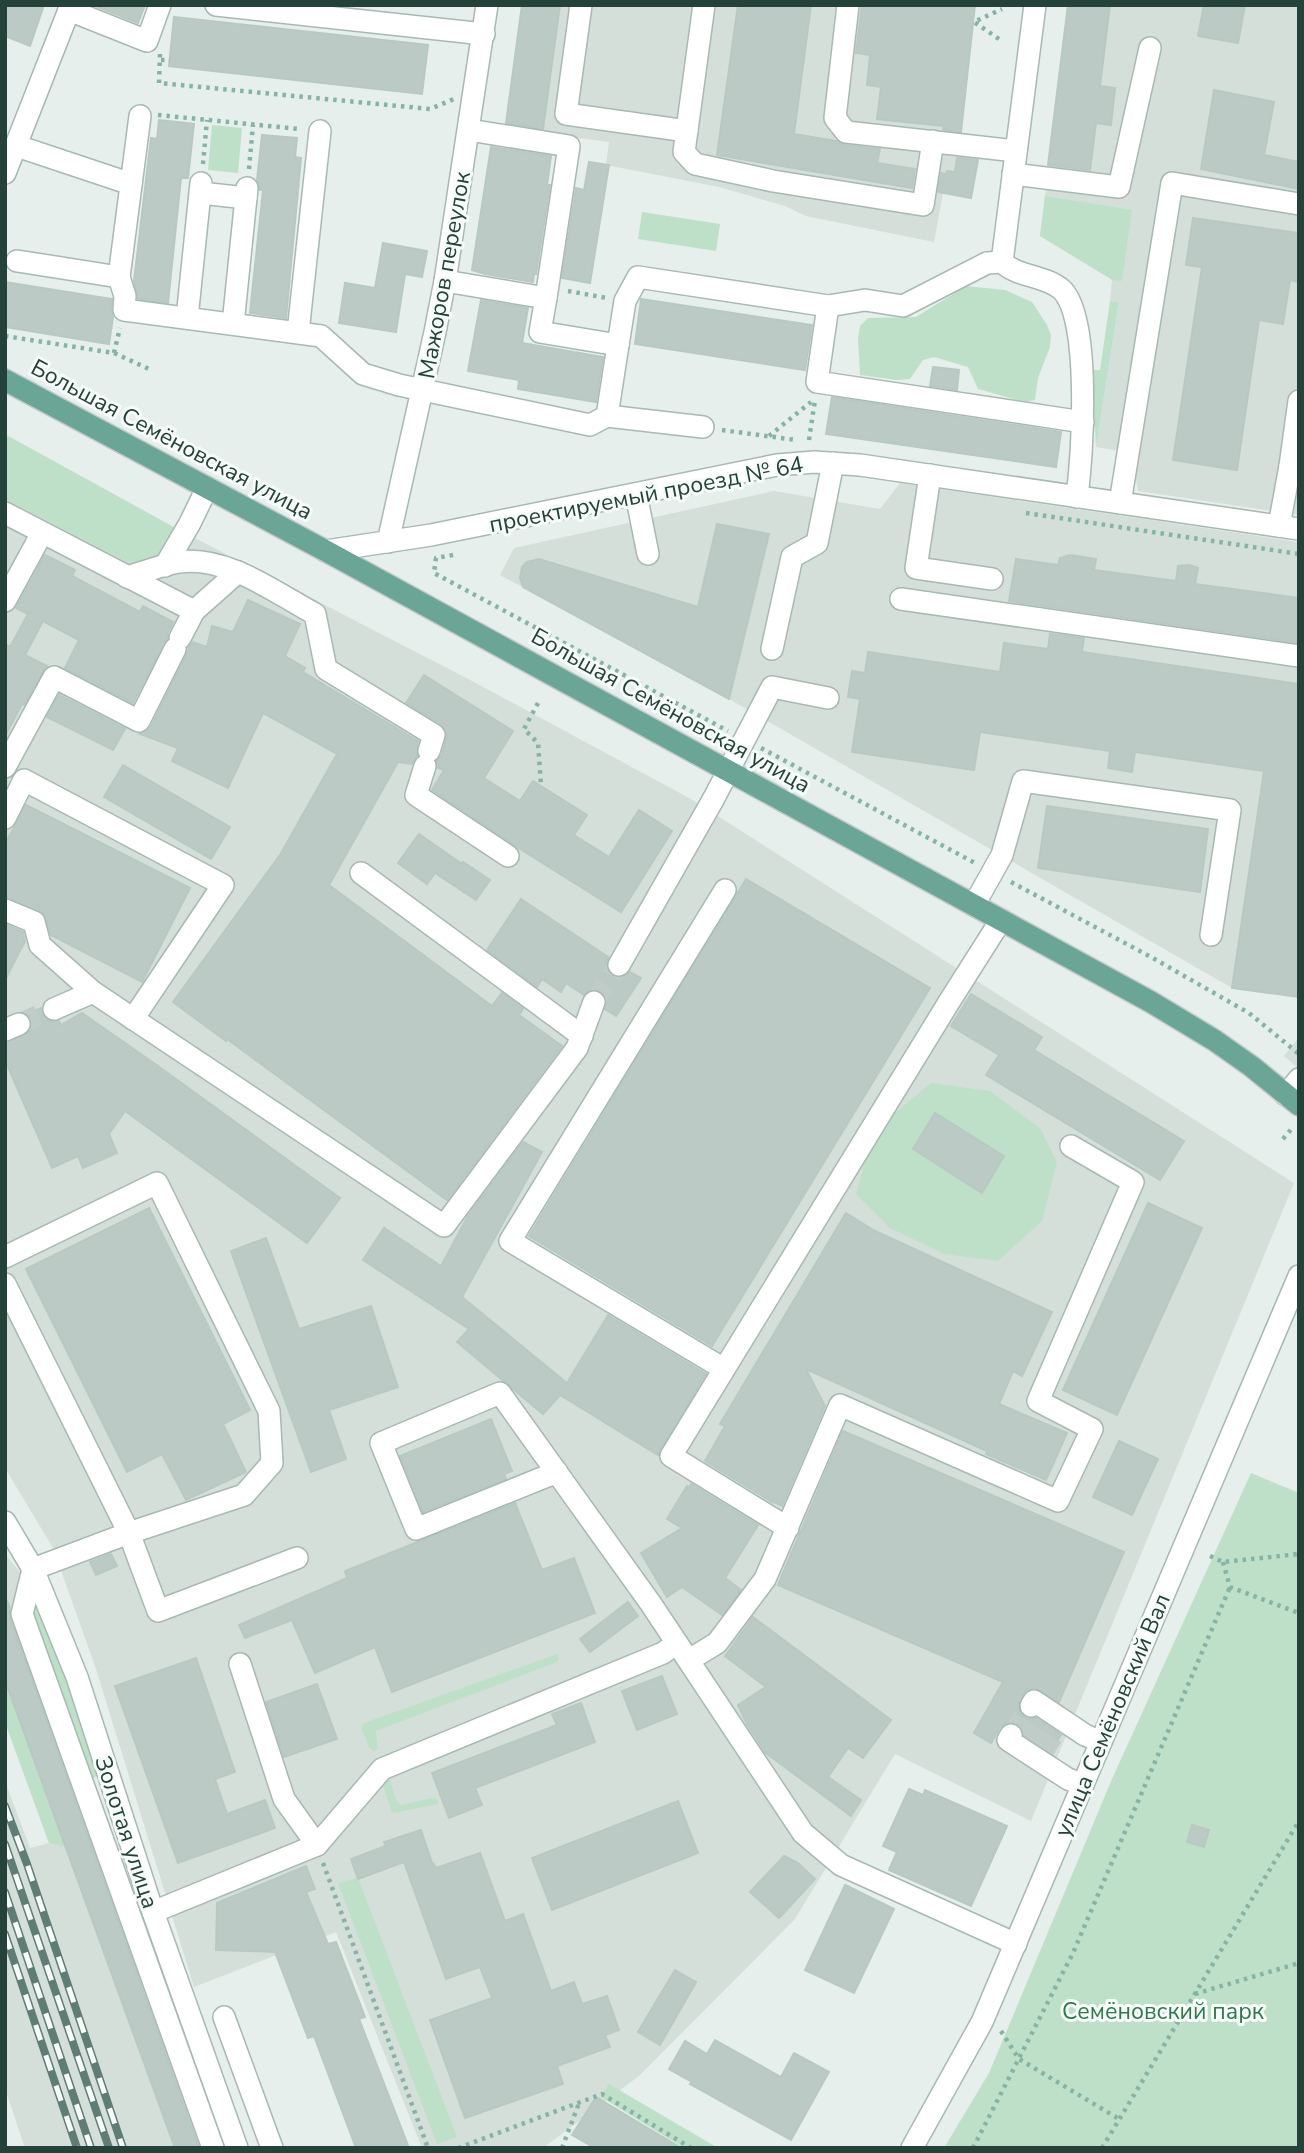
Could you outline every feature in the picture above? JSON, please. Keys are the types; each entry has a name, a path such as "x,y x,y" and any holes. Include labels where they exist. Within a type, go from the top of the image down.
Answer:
{"main road":[{"name":"Большая Семёновская улица","path":"5,380 326,551 1151,1002 1295,1093"}],"street":[{"path":"5,173 12,149 70,8 148,41 160,5"},
{"path":"216,5 406,15 484,34"},
{"name":"Мажоров переулок","path":"388,542 445,281 487,5"},
{"path":"581,5 566,114 687,131"},
{"path":"704,5 684,152 695,164 773,181 923,205 933,142"},
{"path":"848,5 835,118 846,132 1016,151"},
{"path":"1002,262 1035,5"},
{"path":"1013,174 1119,187 1150,48"},
{"path":"140,116 119,277 125,296 124,310 321,336 363,374 423,390 590,425 607,416 703,427"},
{"path":"469,130 569,146 540,332 618,345"},
{"path":"298,332 320,131"},
{"path":"12,149 131,184"},
{"path":"187,318 201,181 247,193 233,324"},
{"path":"1120,503 1172,183 1299,204"},
{"path":"17,261 119,277"},
{"path":"607,416 625,301 638,277 828,306 865,300 903,306 986,263 1002,262 1060,289 1072,304 1079,334 1083,422 1077,497"},
{"path":"445,281 545,298"},
{"path":"828,306 816,390 1083,422"},
{"path":"1289,528 1299,401"},
{"path":"772,649 792,557 817,543 833,463"},
{"name":"проектируемый проезд № 64","path":"326,551 388,542 777,465 833,463 1289,528"},
{"path":"930,475 916,568 992,579"},
{"path":"165,566 207,488"},
{"path":"636,494 648,554"},
{"path":"5,513 194,611"},
{"path":"5,601 42,533"},
{"path":"127,577 179,562 197,561 218,565 239,572 315,614 326,669 434,735 416,795 508,856"},
{"path":"5,767 54,677 139,721 194,611 239,572"},
{"path":"901,599 1299,656"},
{"path":"619,965 729,772 772,687 828,698"},
{"path":"5,818 24,780 223,885 133,1019"},
{"path":"974,905 1002,855 1023,781 1230,810 1211,935"},
{"path":"361,873 582,1036"},
{"path":"724,1368 510,1241 725,890"},
{"path":"5,910 34,922 40,945 93,992 444,1226 577,1048 594,1002"},
{"path":"788,1528 671,1457 1001,920"},
{"path":"54,1009 93,992"},
{"path":"153,1912 317,1845 382,1769 663,1653 683,1652 717,1643 765,1579 840,1405 1058,1500 1092,1429 1038,1401 1133,1182 1071,1146"},
{"path":"5,1257 157,1183 269,1411 272,1464 244,1495 129,1533 33,1569 22,1614 213,2148"},
{"name":"улица Семёновский Вал","path":"912,2148 982,2022 1299,1276"},
{"path":"5,1284 129,1533 158,1611 297,1559"},
{"path":"557,1472 416,1529 381,1443 500,1393 557,1472 652,1604 803,1833 841,1865 1016,1944"},
{"name":"Золотая улица","path":"5,1522 33,1569 77,1677 153,1912 237,2148"},
{"path":"240,1664 284,1799 317,1845"},
{"path":"1050,1716 1101,1742"},
{"path":"1028,1749 1068,1779 1083,1785"},
{"path":"224,2017 272,2148"}],"path":[{"path":"999,39 974,22 1002,9"},
{"path":"148,41 161,55 159,83 430,109 456,98"},
{"path":"161,60 170,60"},
{"path":"140,116 159,115 320,131"},
{"path":"201,181 207,120"},
{"path":"247,193 253,125"},
{"path":"568,290 619,300"},
{"path":"5,336 114,353 149,369"},
{"path":"769,436 816,390"},
{"path":"809,440 816,390"},
{"path":"703,427 800,441"},
{"path":"1023,513 1299,554"},
{"path":"464,552 436,558 434,573 1151,957 1249,1013 1299,1054"},
{"path":"538,703 524,729 538,743 541,785"},
{"path":"1283,1139 1294,1126"},
{"path":"1210,1556 1223,1562 1299,1554"},
{"path":"973,2148 1073,1953 1230,1587 1223,1562"},
{"path":"1230,1587 1299,1613"},
{"path":"1102,2148 1299,1822"},
{"path":"317,1845 428,2148"},
{"path":"1194,1994 1299,1964"},
{"path":"1000,2029 1019,2059 1119,2119"},
{"path":"458,2148 602,2094 691,2148"},
{"path":"562,2148 579,2103"}],"shaded area":[{"path":"522,5 975,5 961,135 979,155 971,198 943,193 934,242 806,216 785,206 719,187 606,165 609,142 505,128"},
{"path":"1068,5 1297,5 1299,8 1299,515 1138,491 1132,453 1096,447 1119,302 1110,301 1112,280 1040,236"},
{"path":"8,436 185,533 474,682 691,799 1294,1183 1031,1821 895,1754 795,1919 639,2076 543,2148 422,2148 336,1932 194,1987 96,1669 53,1548 5,1468 5,441"},
{"path":"900,483 1299,542 1299,997 1232,988 729,699 500,575 514,548 774,491 880,509"},
{"path":"1299,1037 1299,1069 1284,1056"},
{"path":"5,1554 23,1576 223,2148 25,2148 5,2088 5,1781 30,1848 49,1843 5,1722"}],"green space":[{"path":"212,125 242,128 238,173 208,170"},
{"path":"1045,196 1132,210 1122,281 1113,280 1040,236"},
{"path":"642,212 720,224 716,251 638,239"},
{"path":"966,286 1005,290 1032,302 1047,325 1051,335 1050,347 1038,378 1035,400 1024,402 978,389 968,367 934,357 923,360 910,379 860,375 858,338 860,326 868,318 916,317"},
{"path":"1110,301 1119,302 1096,447 1092,370 1100,370"},
{"path":"8,436 175,528 155,559 138,564 127,562 5,499 5,441"},
{"path":"931,1083 990,1091 1040,1128 1057,1162 1042,1221 998,1261 944,1254 890,1228 856,1194 867,1153 884,1122","holes":["935,1113 1004,1156 982,1192 913,1150"]},
{"name":"Семёновский парк","path":"1251,1473 1299,1493 1299,2148 944,2148 989,2073 1112,1779"},
{"path":"37,1593 82,1704 98,1775 90,1780 30,1613"},
{"path":"557,1654 557,1662 376,1731 378,1749 373,1751 369,1747 361,1727 364,1723"},
{"path":"5,1680 66,1847 49,1843 5,1722"},
{"path":"390,1780 397,1802 401,1805 433,1798 438,1799 438,1804 394,1813 382,1782"},
{"path":"358,1878 457,2137 437,2144 338,1883"},
{"path":"609,2084 718,2148 684,2148 601,2097"}],"building":[{"path":"5,5 44,5 30,46 5,36"},
{"path":"93,5 145,5 138,23"},
{"path":"522,5 560,5 543,129 506,123"},
{"path":"738,5 811,5 794,134 880,149 877,163 915,169 912,188 717,155"},
{"path":"862,5 975,5 961,132 943,130 944,126 877,119 881,87 867,85 870,55 856,53"},
{"path":"1068,5 1110,5 1100,86 1115,88 1111,125 1096,123 1090,170 1048,165"},
{"path":"1204,5 1245,5 1238,43 1198,36"},
{"path":"174,17 428,45 422,94 169,66"},
{"path":"1214,90 1274,102 1264,155 1299,162 1299,189 1201,169"},
{"path":"159,120 194,124 188,178 181,178 168,303 138,299 134,281 151,138 157,139"},
{"path":"262,135 297,138 295,157 301,158 286,318 250,313 263,190 260,190 257,180"},
{"path":"491,147 551,156 547,185 550,185 533,282 472,270"},
{"path":"957,158 978,160 971,198 938,192 941,173 955,172"},
{"path":"589,162 609,165 590,283 562,278 576,188 584,190"},
{"path":"1193,218 1299,233 1299,282 1290,280 1283,324 1259,320 1237,470 1173,460 1202,267 1186,265"},
{"path":"383,243 427,251 422,277 405,274 396,332 339,323 345,283 375,288"},
{"path":"5,282 112,299 113,317 109,344 5,327"},
{"path":"641,299 812,325 805,370 635,344"},
{"path":"481,300 528,308 522,343 603,357 596,402 518,389 519,380 468,371"},
{"path":"933,367 959,370 957,390 930,386"},
{"path":"832,397 1061,432 1056,467 826,434"},
{"path":"717,524 769,534 729,699 523,587 520,578 522,567 527,562 539,559 698,607"},
{"path":"45,555 75,570 72,576 140,612 143,606 173,622 167,639 133,703 65,668 79,640 43,621 25,655 47,666 5,736 5,644 10,647 28,614 16,608"},
{"path":"1070,555 1096,559 1094,570 1176,581 1178,566 1189,565 1198,568 1195,584 1299,598 1299,643 1009,601 1016,559 1058,565 1060,558"},
{"path":"248,600 300,624 285,656 305,668 303,672 418,741 417,756 412,764 398,762 329,885 492,1006 502,993 523,1009 519,1015 562,1046 447,1200 173,1002 280,855 337,754 263,713 228,788 172,761 178,748 140,734 151,727 192,642 207,647 212,626 233,632"},
{"path":"1050,634 1084,638 1082,652 1299,684 1299,997 1232,988 1264,771 1135,752 1132,772 1108,768 1110,751 980,732 974,770 852,752 860,699 848,697 852,671 865,673 868,652 1000,672 1004,643 1048,649"},
{"path":"424,675 513,731 484,778 520,801 533,781 587,815 574,835 609,857 639,810 672,831 621,912 432,790 444,770 438,768 437,761 442,755 447,734 441,724 406,703"},
{"path":"59,695 125,729 113,750 47,717"},
{"path":"123,765 230,827 211,859 104,797"},
{"path":"26,805 190,888 142,982 51,935 43,913 5,897 5,844"},
{"path":"1047,806 1208,829 1200,892 1038,868"},
{"path":"419,834 490,880 476,900 435,873 427,884 398,863"},
{"path":"746,879 930,988 712,1346 529,1236"},
{"path":"521,899 608,957 606,966 612,976 620,978 630,972 641,978 616,1016 605,1009 607,999 599,990 591,989 584,995 566,983 561,992 542,979 537,987 487,950"},
{"path":"5,924 23,932 25,941 5,980"},
{"path":"971,994 1042,1037 1034,1050 1184,1141 1160,1180 986,1075 999,1055 951,1026"},
{"path":"41,1008 46,1019 59,1021 61,1025 82,1013 340,1198 307,1243 125,1111 109,1134 117,1153 83,1168 78,1156 52,1168 5,1060 5,1043 29,1032 32,1025 28,1014"},
{"path":"935,1113 1004,1156 982,1193 913,1149"},
{"path":"523,1142 542,1152 462,1297 567,1383 608,1315 706,1374 658,1455 560,1395 543,1414 457,1342 469,1329 363,1260 384,1228 441,1266 468,1216"},
{"path":"1148,1203 1202,1228 1117,1415 1063,1390"},
{"path":"149,1208 250,1410 223,1424 246,1472 186,1500 162,1454 127,1472 26,1269"},
{"path":"846,1213 875,1231 1052,1312 1022,1376 1013,1371 999,1404 1067,1433 1046,1480 806,1369 825,1406 782,1506 705,1461 725,1426 720,1424"},
{"path":"266,1238 299,1329 371,1306 398,1387 329,1410 346,1459 311,1472 231,1251"},
{"path":"491,1419 512,1471 504,1474 506,1479 423,1512 400,1456"},
{"path":"843,1431 1124,1552 1059,1702 1035,1688 1027,1690 1019,1700 1019,1712 1024,1717 1036,1718 1061,1735 1050,1751 1024,1735 1022,1728 1012,1722 1000,1727 991,1743 974,1733 1003,1682 778,1585"},
{"path":"1119,1441 1158,1459 1132,1515 1093,1497"},
{"path":"691,1484 758,1525 725,1578 741,1590 722,1615 682,1587 667,1597 641,1553 682,1528 667,1519 687,1486 689,1488"},
{"path":"515,1503 542,1570 574,1558 595,1613 392,1692 375,1647 315,1673 292,1620 245,1638 239,1625 347,1578 345,1571"},
{"path":"111,1554 117,1566 96,1575 90,1562"},
{"path":"5,1601 10,1608 10,1618 199,2148 175,2148 5,1680"},
{"path":"628,1602 638,1616 590,1652 580,1639"},
{"path":"753,1617 891,1720 863,1758 848,1748 828,1777 861,1800 851,1816 766,1753 747,1724 738,1705 766,1687 725,1656"},
{"path":"196,1658 235,1772 215,1779 227,1814 265,1800 275,1828 178,1863 115,1686"},
{"path":"662,1676 677,1714 637,1730 622,1691"},
{"path":"317,1684 337,1739 284,1757 266,1702"},
{"path":"581,1703 595,1742 475,1788 482,1805 449,1818 432,1773 557,1725 552,1714"},
{"path":"909,1789 923,1795 925,1790 1007,1826 971,1906 889,1870 897,1852 883,1846"},
{"path":"678,1801 698,1853 552,1910 532,1858"},
{"path":"1192,1825 1209,1830 1204,1847 1187,1842"},
{"path":"421,1830 436,1868 480,1853 505,1921 523,1914 551,1991 574,1982 582,2004 607,1996 619,2030 605,2035 610,2047 557,2066 563,2084 465,2118 430,2020 492,1998 480,1967 446,1979 404,1862 358,1879 351,1859 386,1846 384,1842"},
{"path":"784,1856 798,1863 815,1879 779,1918 750,1892"},
{"path":"306,1866 315,1889 306,1892 328,1944 336,1942 365,2017 359,2019 409,2148 356,2148 314,2036 308,2038 275,1952 216,1950 217,1903"},
{"path":"845,1885 894,1909 854,1993 805,1970"},
{"path":"675,1970 696,1982 660,2045 638,2032"},
{"path":"715,2040 781,2077 794,2053 829,2072 791,2140 690,2084 692,2082 669,2069 685,2041 707,2054"},
{"path":"596,2097 681,2148 595,2148 572,2135"}],"tunnel":[{"path":"594,1002 619,965"},
{"path":"19,1024 54,1009"},
{"path":"1011,1735 1031,1706"},
{"path":"1027,1745 1046,1716"},
{"path":"1041,1754 1060,1725"}],"railway":[{"path":"5,1806 123,2148"},
{"path":"5,1844 109,2148"},
{"path":"5,1892 91,2148"},
{"path":"5,1934 77,2148"}]}
